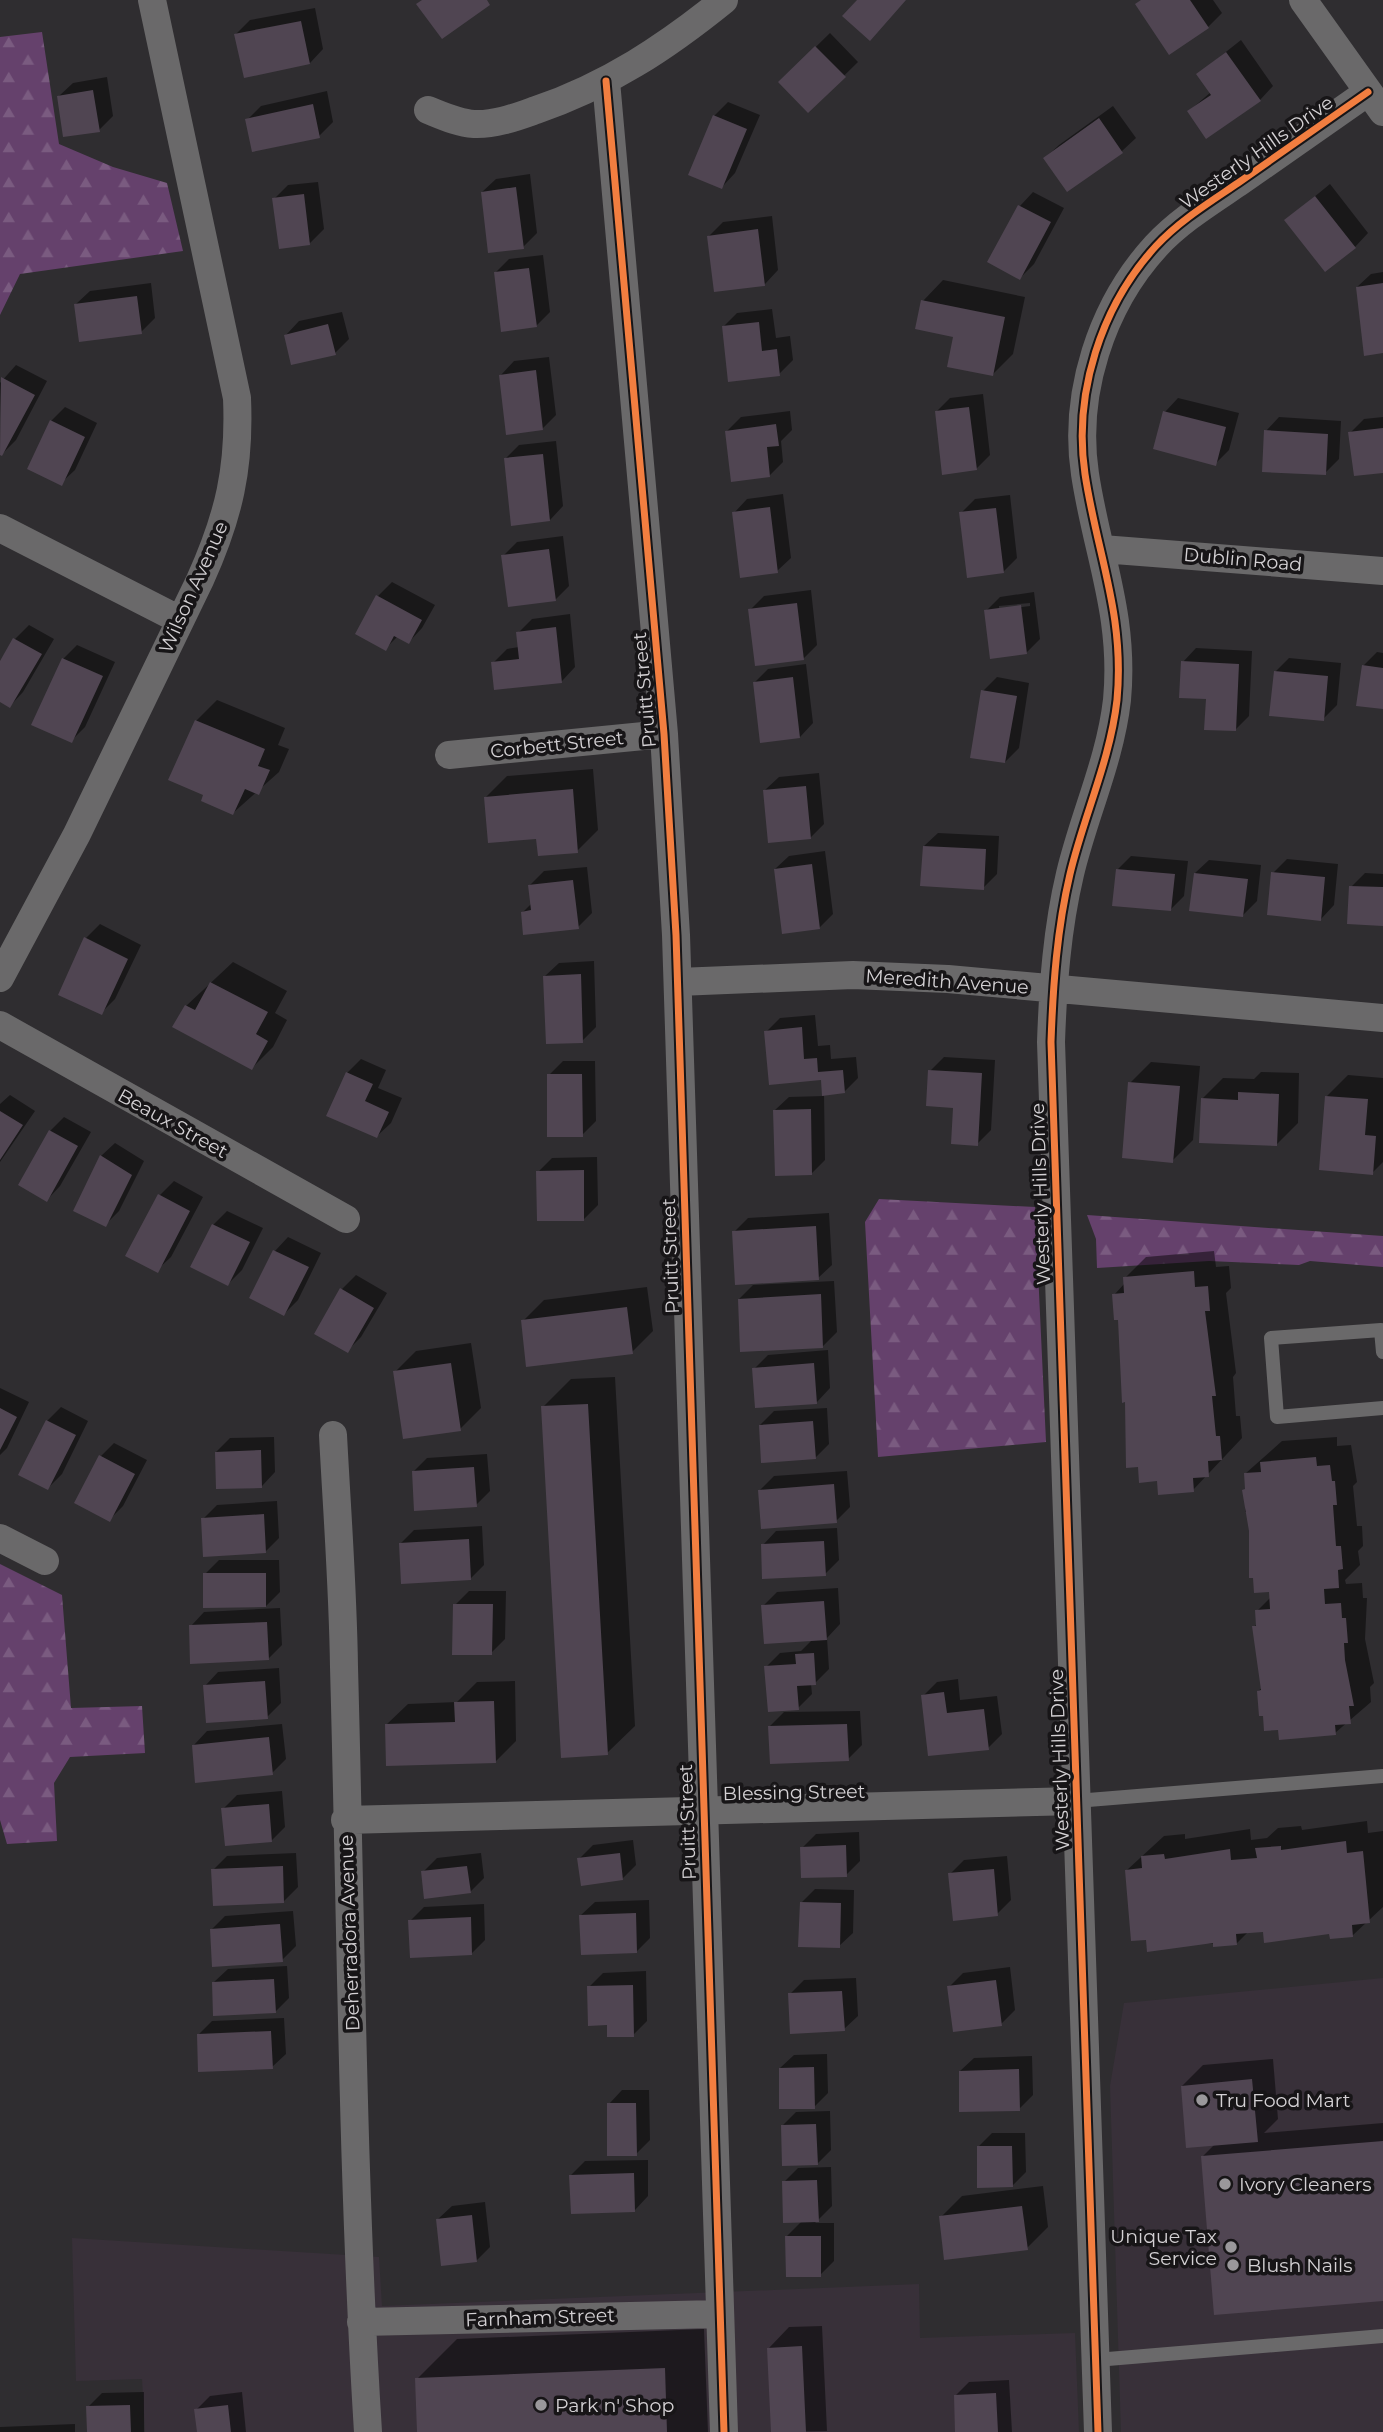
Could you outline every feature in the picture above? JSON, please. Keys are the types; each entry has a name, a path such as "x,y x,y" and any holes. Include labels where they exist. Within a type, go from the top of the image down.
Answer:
{"street":[{"name":"Wilson Avenue","path":"0,978 76,834 219,539 232,493 239,446 237,398 152,0"},
{"path":"428,110 463,123 505,121 561,102 606,80 680,36 724,0"},
{"path":"1303,0 1376,102"},
{"name":"Pruitt Street","path":"606,80 664,734 678,982 724,2432"},
{"name":"Westerly Hills Drive","path":"1098,2432 1051,1042 1058,935 1070,872 1107,760 1116,701 1116,611 1089,500 1082,429 1093,359 1111,315 1132,276 1157,245 1185,220 1376,102"},
{"path":"0,528 180,620"},
{"name":"Dublin Road","path":"1102,549 1383,571"},
{"name":"Corbett Street","path":"449,755 664,734"},
{"name":"Meredith Avenue","path":"678,982 853,975 948,979 1383,1018"},
{"name":"Beaux Street","path":"0,1025 346,1219"},
{"name":"Deherradora Avenue","path":"333,1435 344,1666 345,1820 361,2322 368,2432"},
{"path":"0,1538 45,1561"},
{"name":"Blessing Street","path":"345,1820 1076,1801"},
{"name":"Farnham Street","path":"361,2322 719,2314"}],"lane":[{"path":"1383,1352 1381,1330 1271,1338 1277,1417 1383,1408"},
{"name":"Blessing Street","path":"1076,1801 1383,1776"},
{"path":"1096,2360 1383,2336"}],"shaded area":[{"path":"1383,1978 1383,2432 1121,2432 1110,2086 1124,2003"},
{"path":"72,2238 379,2257 382,2306 919,2284 920,2338 1075,2333 1079,2432 145,2432 142,2379 76,2381"}],"green space":[{"path":"42,32 59,144 113,167 167,183 183,251 20,274 0,315 0,37"},
{"path":"879,1199 1035,1207 1046,1442 878,1457 865,1222"},
{"path":"1087,1215 1383,1236 1383,1267 1310,1261 1299,1265 1209,1261 1097,1268 1096,1239"},
{"path":"0,1564 62,1595 71,1708 142,1706 145,1753 70,1757 54,1783 57,1841 7,1844 0,1820"}],"building":[{"path":"422,0 487,0 490,5 442,39 416,4"},
{"path":"857,0 906,0 870,41 842,16"},
{"path":"1141,0 1190,0 1209,28 1169,55 1135,4"},
{"path":"301,21 310,64 244,78 234,34"},
{"path":"815,46 846,77 808,113 778,82"},
{"path":"1226,52 1261,101 1206,139 1187,111 1211,95 1196,74"},
{"path":"93,90 100,132 63,137 57,96"},
{"path":"313,104 320,138 252,152 245,119"},
{"path":"713,115 747,129 722,189 688,175"},
{"path":"1099,118 1123,153 1067,192 1043,158"},
{"path":"516,187 524,249 488,253 481,192"},
{"path":"304,194 310,245 279,249 272,198"},
{"path":"1315,196 1356,248 1325,272 1284,220"},
{"path":"1018,205 1051,222 1020,280 987,262"},
{"path":"758,229 765,286 714,292 707,236"},
{"path":"529,268 537,327 501,332 494,272"},
{"path":"1383,283 1383,353 1364,356 1356,287"},
{"path":"137,296 142,334 79,342 74,304"},
{"path":"921,300 1005,317 993,376 947,367 953,337 915,329"},
{"path":"759,322 762,351 777,349 780,376 728,382 722,326"},
{"path":"328,324 336,355 291,365 284,335"},
{"path":"536,370 543,430 506,435 499,375"},
{"path":"1,377 35,395 2,456 0,455"},
{"path":"969,407 977,470 942,475 935,411"},
{"path":"1163,411 1226,427 1216,466 1153,449"},
{"path":"50,420 85,437 62,486 27,469"},
{"path":"776,424 779,446 767,447 770,477 731,482 725,431"},
{"path":"1383,428 1383,473 1354,476 1348,432"},
{"path":"1264,430 1328,434 1326,475 1262,472"},
{"path":"543,454 550,521 511,526 504,458"},
{"path":"770,507 778,573 740,578 732,512"},
{"path":"996,508 1004,573 967,578 959,512"},
{"path":"549,549 556,601 508,607 501,555"},
{"path":"376,595 422,620 409,644 394,636 386,651 355,634"},
{"path":"797,603 804,660 755,666 748,609"},
{"path":"1021,605 1027,654 990,659 984,610"},
{"path":"556,627 562,683 494,690 491,662 519,659 516,632"},
{"path":"13,638 42,654 10,708 0,702 0,661"},
{"path":"62,658 103,676 72,743 31,725"},
{"path":"1181,661 1239,664 1236,731 1204,730 1206,699 1179,698"},
{"path":"1362,665 1383,668 1383,709 1356,706"},
{"path":"1274,671 1328,676 1324,721 1269,716"},
{"path":"793,677 800,738 760,743 753,682"},
{"path":"981,690 1017,696 1005,763 970,758"},
{"path":"195,720 265,749 258,766 270,770 259,795 245,789 233,815 201,801 203,795 168,780"},
{"path":"806,786 811,839 768,843 763,790"},
{"path":"573,789 578,853 538,856 536,839 488,843 484,797"},
{"path":"923,846 986,849 984,890 920,886"},
{"path":"812,864 820,929 782,934 774,869"},
{"path":"1116,869 1175,874 1171,911 1112,906"},
{"path":"1271,872 1325,877 1321,921 1267,915"},
{"path":"1194,873 1248,879 1243,917 1189,911"},
{"path":"573,880 579,929 523,935 521,912 531,910 528,885"},
{"path":"1349,886 1383,887 1383,926 1347,924"},
{"path":"84,937 128,959 102,1015 58,995"},
{"path":"581,974 583,1043 546,1044 543,976"},
{"path":"210,982 268,1012 256,1034 268,1041 252,1070 172,1027 185,1005 195,1010"},
{"path":"802,1027 804,1059 817,1058 818,1072 843,1070 845,1093 822,1096 821,1080 769,1085 764,1031"},
{"path":"928,1070 982,1073 978,1146 951,1144 953,1108 926,1106"},
{"path":"346,1072 373,1084 365,1101 389,1112 377,1138 326,1116"},
{"path":"547,1074 582,1074 583,1137 547,1137"},
{"path":"1128,1082 1180,1086 1173,1163 1122,1158"},
{"path":"1238,1092 1279,1094 1277,1146 1199,1143 1201,1098 1238,1100"},
{"path":"1325,1096 1368,1099 1365,1135 1376,1136 1373,1175 1319,1170"},
{"path":"811,1109 812,1175 775,1176 773,1110"},
{"path":"0,1111 23,1125 0,1160"},
{"path":"49,1130 78,1146 47,1202 18,1185"},
{"path":"100,1155 132,1175 106,1227 73,1211"},
{"path":"584,1170 584,1221 537,1221 536,1171"},
{"path":"158,1194 190,1211 158,1273 125,1256"},
{"path":"212,1224 250,1242 228,1286 190,1267"},
{"path":"816,1226 819,1280 735,1285 732,1231"},
{"path":"273,1250 309,1267 284,1316 249,1298"},
{"path":"1194,1271 1195,1287 1208,1286 1210,1311 1205,1311 1216,1396 1212,1396 1216,1436 1220,1436 1222,1460 1208,1461 1209,1477 1193,1478 1194,1492 1158,1495 1157,1481 1139,1483 1138,1467 1126,1468 1125,1402 1122,1403 1118,1320 1114,1320 1112,1294 1124,1293 1123,1277"},
{"path":"340,1288 374,1308 348,1353 314,1334"},
{"path":"821,1294 823,1348 740,1352 738,1299"},
{"path":"627,1307 633,1354 526,1367 521,1320"},
{"path":"451,1363 461,1431 403,1439 393,1371"},
{"path":"814,1363 817,1404 755,1408 752,1368"},
{"path":"588,1404 608,1755 561,1758 541,1406"},
{"path":"0,1408 17,1417 0,1450"},
{"path":"46,1420 76,1435 48,1490 18,1475"},
{"path":"813,1421 816,1459 761,1463 759,1425"},
{"path":"261,1450 262,1488 216,1489 215,1452"},
{"path":"99,1455 135,1474 110,1522 74,1503"},
{"path":"1316,1457 1317,1466 1330,1465 1332,1481 1335,1481 1337,1505 1333,1505 1336,1546 1341,1546 1343,1569 1338,1570 1339,1588 1324,1589 1325,1604 1341,1603 1342,1618 1346,1618 1348,1643 1344,1643 1345,1660 1354,1706 1349,1706 1351,1724 1335,1725 1336,1735 1279,1740 1278,1730 1264,1731 1263,1716 1259,1716 1257,1691 1261,1690 1252,1626 1256,1626 1255,1610 1270,1609 1269,1592 1254,1593 1253,1578 1249,1578 1249,1531 1242,1490 1245,1489 1244,1473 1261,1472 1260,1462"},
{"path":"474,1467 477,1507 414,1511 412,1471"},
{"path":"834,1484 837,1523 761,1529 758,1490"},
{"path":"264,1514 266,1553 203,1557 201,1518"},
{"path":"469,1539 471,1580 401,1584 399,1543"},
{"path":"824,1541 826,1576 762,1579 761,1544"},
{"path":"203,1573 266,1573 266,1607 203,1608"},
{"path":"824,1601 827,1640 764,1644 761,1605"},
{"path":"453,1604 493,1604 492,1655 452,1655"},
{"path":"267,1622 269,1660 190,1664 189,1625"},
{"path":"814,1653 816,1685 797,1686 799,1710 768,1712 764,1666 796,1664 795,1654"},
{"path":"265,1681 268,1719 206,1723 203,1685"},
{"path":"944,1692 947,1713 984,1709 989,1750 928,1756 921,1695"},
{"path":"494,1701 496,1763 386,1766 385,1724 455,1722 454,1702"},
{"path":"847,1724 849,1761 770,1764 768,1726"},
{"path":"269,1737 273,1775 195,1783 192,1745"},
{"path":"269,1804 272,1842 225,1846 221,1808"},
{"path":"1346,1841 1347,1853 1363,1851 1370,1923 1352,1925 1353,1937 1330,1939 1329,1934 1264,1943 1263,1932 1236,1934 1237,1945 1213,1947 1213,1943 1147,1952 1146,1940 1131,1941 1125,1870 1142,1868 1141,1856 1164,1854 1165,1859 1230,1849 1231,1860 1257,1858 1255,1848 1281,1846 1281,1850"},
{"path":"846,1845 847,1877 801,1878 800,1847"},
{"path":"620,1853 623,1880 581,1886 577,1858"},
{"path":"283,1866 284,1903 213,1906 211,1869"},
{"path":"467,1866 471,1893 424,1899 421,1871"},
{"path":"994,1869 998,1916 953,1921 948,1873"},
{"path":"800,1902 841,1903 840,1948 798,1947"},
{"path":"636,1913 637,1953 581,1955 579,1915"},
{"path":"471,1917 472,1955 410,1958 408,1920"},
{"path":"280,1924 283,1962 212,1967 210,1929"},
{"path":"274,1979 276,2013 213,2016 212,1982"},
{"path":"996,1980 1002,2026 953,2032 947,1986"},
{"path":"633,1985 634,2037 607,2037 607,2025 588,2026 587,1986"},
{"path":"842,1991 845,2031 790,2034 788,1993"},
{"path":"271,2031 273,2069 198,2072 197,2034"},
{"path":"814,2067 815,2109 779,2109 779,2068"},
{"path":"1019,2069 1020,2111 959,2112 959,2071"},
{"path":"1252,2079 1258,2142 1186,2148 1181,2086"},
{"path":"607,2103 636,2103 637,2156 607,2156"},
{"path":"816,2124 818,2165 782,2166 781,2125"},
{"path":"1383,2141 1383,2301 1214,2315 1201,2156"},
{"path":"977,2146 1012,2146 1013,2187 977,2188"},
{"path":"634,2173 635,2212 571,2214 569,2175"},
{"path":"817,2180 819,2222 783,2223 782,2181"},
{"path":"1022,2206 1028,2250 944,2260 939,2216"},
{"path":"472,2215 477,2262 441,2266 436,2219"},
{"path":"785,2236 821,2236 821,2277 786,2277"},
{"path":"802,2346 806,2432 771,2432 767,2348"},
{"name":"Park n' Shop","path":"665,2368 667,2432 417,2432 415,2378"},
{"path":"996,2393 998,2432 955,2432 954,2395"},
{"path":"130,2405 131,2432 87,2432 86,2406"},
{"path":"228,2405 231,2432 197,2432 194,2409"}],"cycle path":[{"path":"606,81 664,734 676,935 724,2432"},
{"path":"1098,2432 1051,1042 1056,957 1062,915 1076,852 1109,745 1117,700 1114,612 1085,474 1083,413 1095,352 1106,323 1120,296 1156,246 1195,212 1368,92"}],"place":[{"name":"Tru Food Mart","path":"1202,2100"},
{"name":"Ivory Cleaners","path":"1225,2184"},
{"name":"Unique Tax Service","path":"1231,2247"},
{"name":"Blush Nails","path":"1233,2265"},
{"name":"Park n' Shop","path":"541,2405"}]}
